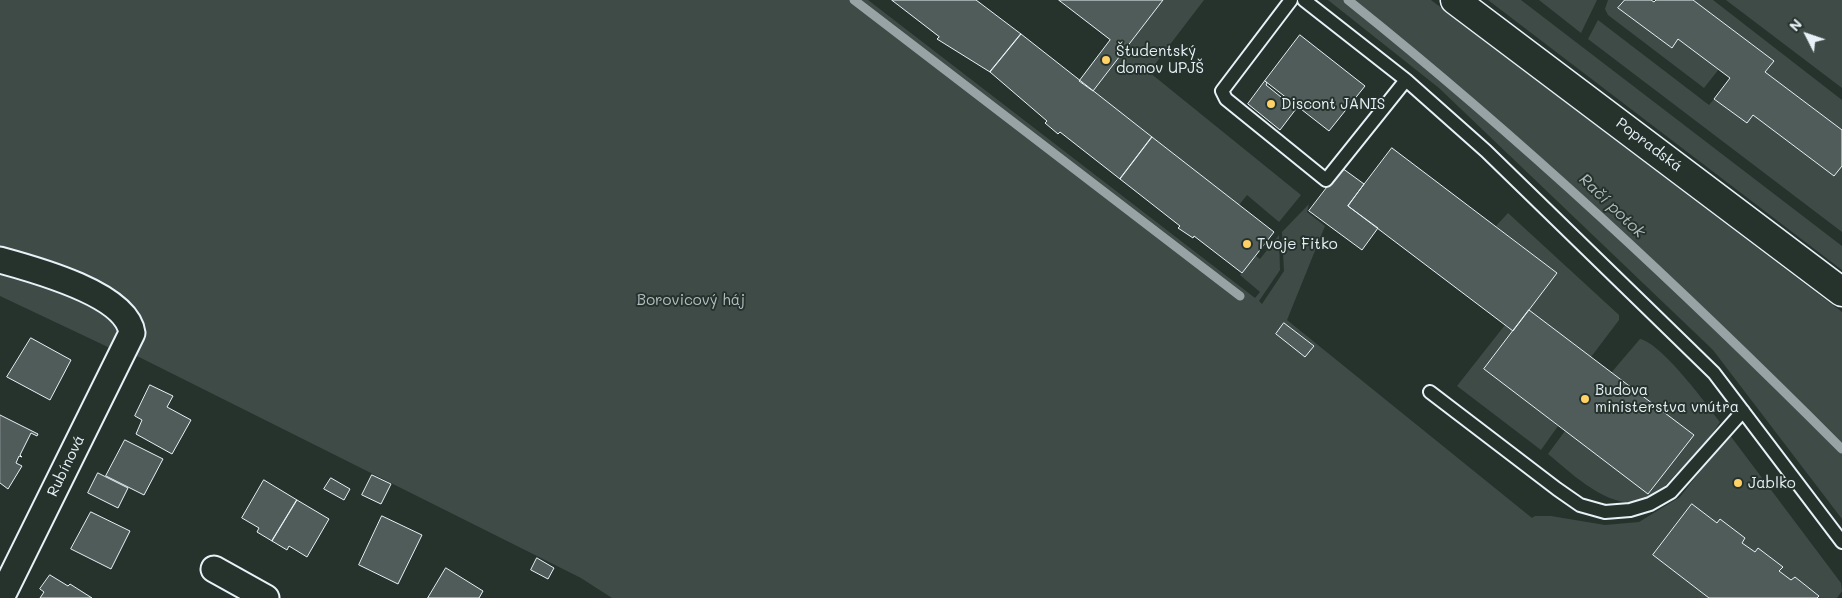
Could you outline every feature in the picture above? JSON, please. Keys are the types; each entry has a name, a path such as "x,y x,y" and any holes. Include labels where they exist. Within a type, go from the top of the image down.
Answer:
{"street":[{"name":"Popradská","path":"1455,0 1842,292"},
{"name":"Rubínová","path":"0,260 83,288 114,306 125,316 130,323 132,333 1,598"},
{"path":"214,569 266,598"}],"lane":[{"path":"1292,0 1222,91 1226,99 1326,180 1406,80"},
{"path":"1304,0 1406,80 1486,152 1707,366 1842,542"},
{"path":"1430,392 1580,505 1605,512 1630,510 1650,504 1671,492 1743,411"}],"green space":[{"name":"Borovicový háj","path":"0,0 868,0 1255,298 1260,292 1240,275 1256,256 1260,259 1279,235 1280,270 1259,301 1262,304 1284,271 1282,232 1309,204 1307,212 1325,226 1287,320 1532,518 1535,516 1551,516 1605,525 1639,522 1680,497 1729,434 1841,583 1842,591 1837,598 1817,598 1819,595 1795,577 1791,580 1779,571 1782,568 1758,549 1755,552 1742,543 1745,538 1717,523 1692,504 1653,555 1709,598 612,598 581,578 133,354 140,331 0,251"},
{"path":"1163,0 1204,0 1149,72 1301,195 1279,222 1247,195 1239,205 1093,91"},
{"path":"1328,0 1431,0 1842,312 1842,519 1713,350 1439,88"},
{"path":"1488,0 1521,0 1842,246 1842,270"},
{"path":"1539,0 1597,0 1581,33"},
{"path":"1608,0 1625,0 1618,8 1672,48 1678,39 1719,69 1704,88 1608,15 1605,9"},
{"path":"1693,0 1713,0 1842,100 1842,130 1765,72 1774,61"},
{"path":"1726,0 1842,0 1842,88"},
{"path":"1598,20 1709,105 1714,99 1747,123 1753,115 1834,176 1842,166 1842,232 1588,39"},
{"path":"1508,213 1619,315 1619,320 1591,357 1529,310 1556,272 1496,226"},
{"path":"0,269 110,310 121,328 110,348 0,296"},
{"path":"1505,325 1513,331 1484,369 1558,426 1541,450 1457,386"},
{"path":"1640,339 1649,343 1671,362 1720,422 1699,450 1662,490 1653,497 1639,502 1625,502 1610,498 1596,491 1570,473 1548,454 1565,431 1649,494 1693,435 1611,373"}],"building":[{"path":"892,0 976,0 1021,34 990,72 937,39 939,37"},
{"name":"Študentský domov UPJŠ","path":"1059,0 1163,0 1093,91 1079,81 1110,40"},
{"path":"1625,0 1651,0 1654,2 1656,0 1693,0 1774,61 1765,72 1842,130 1842,166 1834,176 1753,115 1747,123 1714,99 1730,78 1678,39 1672,48 1618,8"},
{"path":"1021,34 1152,137 1120,179 1060,132 1058,134 1045,123 1047,121 990,72"},
{"path":"1300,35 1365,86 1329,131 1265,81"},
{"path":"1265,81 1266,85 1296,109 1280,130 1248,104"},
{"path":"1152,137 1274,232 1242,273 1194,236 1193,238 1178,228 1180,226 1120,179"},
{"path":"1392,148 1557,273 1513,331 1348,206"},
{"path":"1342,168 1364,184 1348,206 1378,228 1362,250 1309,211"},
{"name":"Budova ministerstva vnútra","path":"1529,310 1694,435 1648,494 1484,369"},
{"path":"1284,323 1314,346 1305,357 1276,334"},
{"path":"31,338 71,360 50,400 7,377"},
{"path":"150,385 173,396 167,407 191,420 172,454 136,434 142,420 135,416"},
{"path":"0,415 38,434 37,436 31,433 20,455 22,457 19,456 16,463 22,466 8,489 0,483"},
{"path":"125,440 163,459 144,495 106,476"},
{"path":"98,473 128,488 118,508 88,493"},
{"path":"372,475 391,484 381,504 362,495"},
{"path":"331,478 350,489 344,500 324,489"},
{"path":"264,480 297,500 272,541 257,532 259,528 242,518"},
{"path":"297,500 329,519 307,557 289,546 287,550 272,541"},
{"path":"1692,504 1717,523 1720,519 1745,538 1742,543 1755,552 1758,548 1783,567 1779,571 1791,580 1795,577 1819,596 1817,598 1709,598 1653,555"},
{"path":"91,512 130,531 111,569 71,549"},
{"path":"382,516 422,535 398,584 359,565"},
{"path":"537,558 554,568 548,579 531,570"},
{"path":"446,568 483,591 479,598 428,598"},
{"path":"50,575 68,586 70,584 92,598 40,598 44,592 40,589"}],"waterway":[{"path":"854,0 1240,296"},
{"name":"Račí potok","path":"1348,0 1539,161 1601,217 1723,332 1842,449"}],"place":[{"name":"Študentský domov UPJŠ","path":"1106,60"},
{"name":"Discont JANIS","path":"1271,104"},
{"name":"Tvoje Fitko","path":"1247,244"},
{"name":"Budova ministerstva vnútra","path":"1585,399"},
{"name":"Jablko","path":"1738,483"}]}
